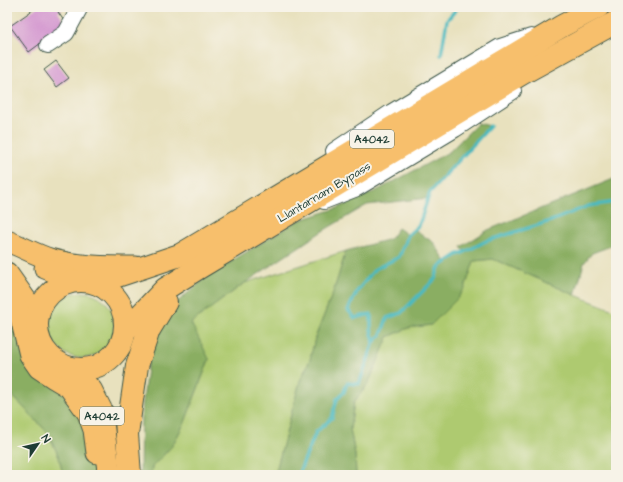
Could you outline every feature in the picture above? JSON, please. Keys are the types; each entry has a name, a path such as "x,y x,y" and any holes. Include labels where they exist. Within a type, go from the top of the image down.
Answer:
{"highway":[{"name":"Llantarnam Bypass","path":"86,282 145,267 180,255 562,26 598,7"},
{"name":"Llantarnam Bypass","path":"122,339 165,290 197,269 523,73 616,22"},
{"name":"A4042","path":"127,434 137,366 149,330 166,302 197,269"},
{"path":"86,282 109,290 119,301 125,315 122,339 109,359 97,366 84,369 70,368 58,363 48,354 41,343 38,330 38,317 42,304 51,293 62,285 86,282"},
{"name":"A4042","path":"122,339 130,475"},
{"name":"A4042","path":"70,368 91,390 101,410 109,475"}],"main road":[{"path":"7,241 48,258 68,264 107,267 145,267"},
{"path":"7,241 35,263 86,282"},
{"path":"7,273 38,317"},
{"path":"7,289 20,314 30,354 39,368 70,387 88,413 94,430 100,475"}],"lane":[{"path":"48,45 66,33 80,7"}],"green space":[{"path":"478,123 490,126 430,192 428,198 367,205 321,232 239,287 191,323 209,359 185,422 172,446 152,467 151,475 140,475 141,418 147,368 158,329 176,303 209,275 297,221 338,208 378,190 449,152"},
{"path":"616,178 616,244 592,253 584,263 575,295 493,259 474,261 465,288 456,300 431,325 408,328 388,337 368,384 354,402 350,429 355,455 356,475 275,475 300,381 310,360 315,338 334,290 346,251 390,239 398,228 408,235 414,229 434,243 446,262 465,252 461,247 488,230"},
{"path":"346,251 334,290 315,338 310,360 300,381 275,475 151,475 152,467 172,446 185,422 209,360 190,323 245,283"},
{"path":"493,259 575,295 616,311 616,475 356,475 355,455 350,429 354,402 368,384 388,337 408,328 431,325 456,300 465,288 474,261"},
{"path":"82,292 95,294 105,302 113,312 115,325 113,338 105,348 95,356 82,358 69,356 59,348 51,338 49,325 51,312 59,302 69,294"},
{"path":"7,300 89,431 96,475 63,475 59,457 48,433 7,390"},
{"path":"7,390 48,433 59,457 63,475 7,475"}],"building":[{"path":"37,7 65,7 58,12 66,24 29,52 10,26"},
{"path":"56,61 69,78 57,87 44,70"}],"waterway":[{"path":"441,55 447,20 458,7"},
{"path":"298,475 316,432 332,418 337,399 344,392 347,383 359,384 374,342 371,329 371,314 355,318 348,310 358,290 375,269 399,257 408,235 419,225 430,192 490,126"},
{"path":"374,342 381,335 387,318 401,313 435,279 439,267 457,255 486,241 551,221 588,206 616,202"}]}
